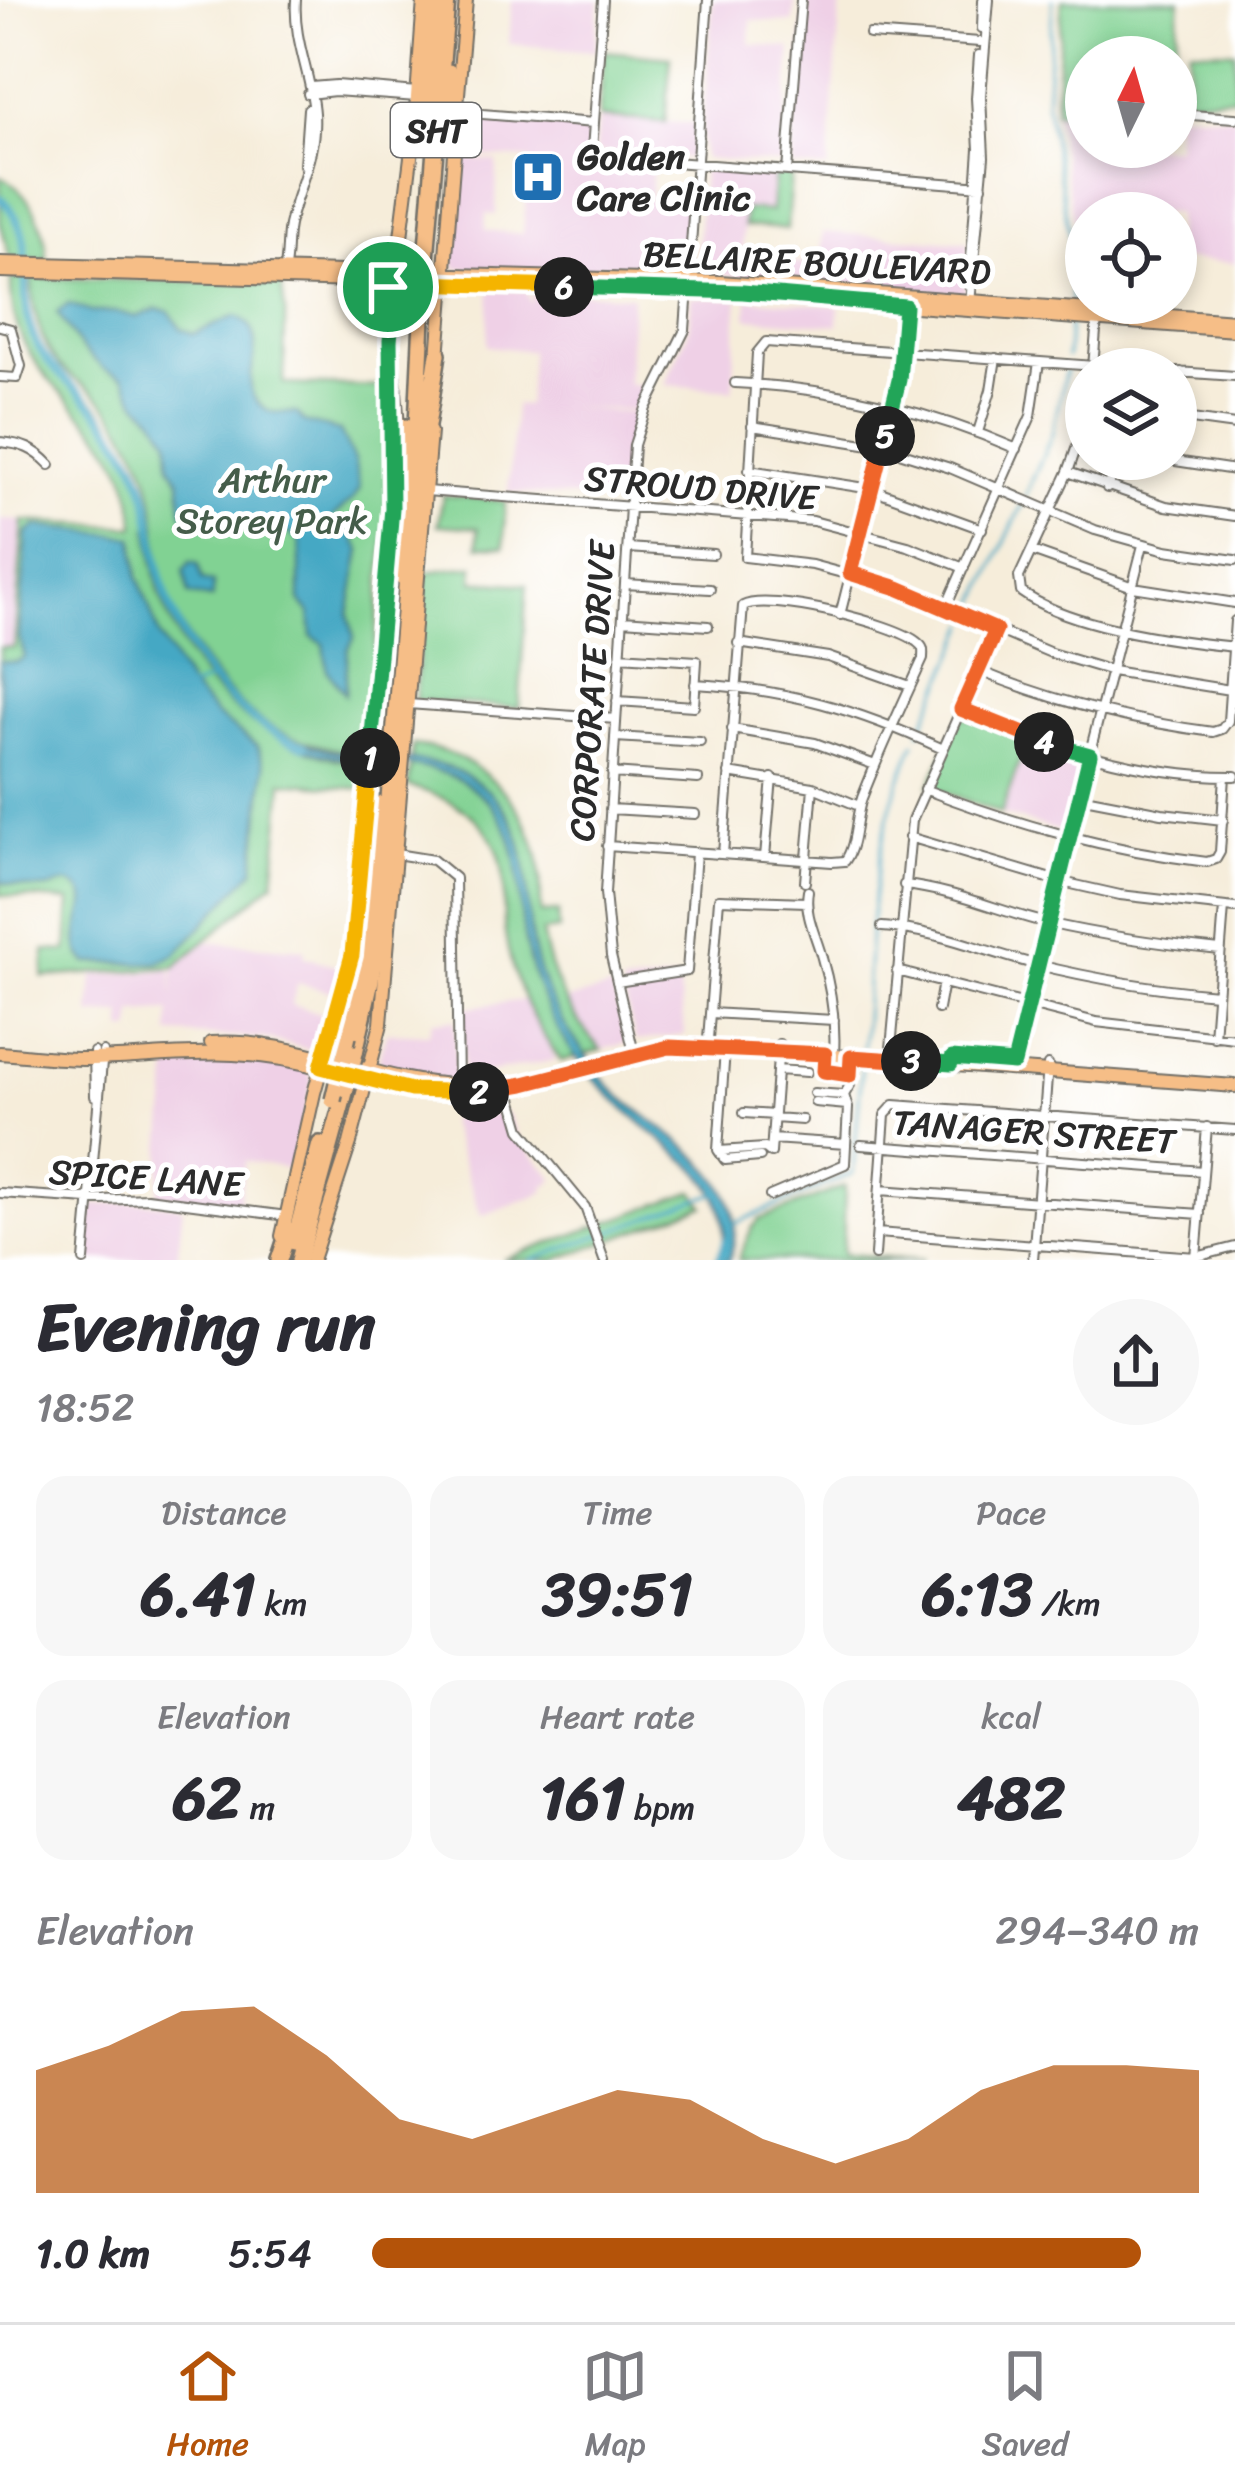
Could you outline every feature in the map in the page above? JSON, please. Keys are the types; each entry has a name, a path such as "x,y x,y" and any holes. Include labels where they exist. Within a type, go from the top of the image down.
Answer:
{"highway":[{"path":"417,88 430,0"},
{"name":"SHT","path":"421,258 430,0"},
{"path":"449,0 448,66 455,135"},
{"name":"SHT","path":"388,750 417,301 449,0"},
{"name":"SHT","path":"302,1260 312,1172 356,1053 374,962 386,773 409,554 417,301"},
{"path":"409,554 414,547 428,401 438,354"},
{"path":"391,368 401,512"},
{"path":"352,955 361,929 370,849 381,833 390,842 389,942"},
{"name":"SHT","path":"302,1260 315,1217 365,956 381,833"},
{"path":"277,1260 312,1172"}],"main road":[{"path":"388,750 408,704 441,301 448,273 466,0"},
{"path":"388,750 390,284 417,88"},
{"path":"397,256 407,266 437,266 448,273"},
{"path":"6,267 284,275 390,284 431,292 441,301"},
{"name":"BELLAIRE BOULEVARD","path":"448,273 495,285 549,286 592,280 688,286"},
{"name":"BELLAIRE BOULEVARD","path":"390,284 448,273 573,283 743,288 1065,312"},
{"path":"495,285 516,277"},
{"name":"BELLAIRE BOULEVARD","path":"743,288 796,297 857,292 906,301"},
{"name":"BELLAIRE BOULEVARD","path":"1197,323 1235,325"},
{"path":"302,1260 362,1100 376,1078 396,854 386,773"},
{"path":"277,1260 319,1063 352,955 386,773"},
{"path":"0,1050 98,1055 226,1046 411,1086 458,1089 508,1084 633,1050 682,1042 709,1039 731,1045"},
{"path":"682,1042 1235,1082"},
{"path":"831,1053 890,1056"},
{"path":"319,1063 339,1056 359,1061 375,1054"},
{"path":"319,1063 336,1078 356,1085 362,1100"}],"street":[{"path":"284,275 290,215 307,165 309,127 309,91 293,0"},
{"path":"603,0 592,150 596,156 979,186"},
{"name":"CORPORATE DRIVE","path":"633,1050 606,915 630,506 639,425 680,340 708,0"},
{"path":"788,171 801,0"},
{"path":"980,86 986,0"},
{"path":"970,305 982,141 980,43 984,30"},
{"path":"870,34 980,43"},
{"path":"309,91 417,88"},
{"path":"457,112 594,123"},
{"path":"1197,115 1235,118"},
{"path":"840,615 893,405 906,301"},
{"path":"0,326 11,329 21,365 17,378 0,377"},
{"path":"1065,364 772,341 761,346 745,556 850,573 1112,671 1230,690"},
{"path":"978,432 992,390 996,358"},
{"path":"946,607 1031,416 1039,362"},
{"path":"1197,373 1235,376"},
{"path":"735,383 893,405 1017,449"},
{"path":"1197,420 1235,425"},
{"path":"752,426 883,447 1143,545 1235,560"},
{"path":"0,442 21,444 50,465"},
{"path":"1197,464 1235,470"},
{"path":"749,470 872,489 982,529"},
{"path":"1065,477 1018,586 1027,596 1122,629 1234,647"},
{"path":"1087,480 1176,508 1235,516"},
{"path":"1107,488 1110,480"},
{"name":"STROUD DRIVE","path":"426,491 746,513 861,531 964,568"},
{"path":"1014,1066 1143,545"},
{"path":"628,548 713,554"},
{"path":"1032,551 1133,587 1235,603"},
{"path":"625,584 710,590"},
{"path":"608,846 837,862 847,859 860,806 923,650 917,641 840,615 759,601 745,604 740,613 723,854"},
{"path":"623,620 708,626"},
{"path":"977,670 1101,713 1213,732 1228,721 1235,621"},
{"path":"890,1056 909,837 924,789 996,630"},
{"path":"738,643 828,657 910,686"},
{"path":"617,701 694,706 697,661 620,656"},
{"path":"695,684 808,697 943,749"},
{"path":"408,704 616,718"},
{"path":"924,789 1068,839 1158,856 1216,859 1230,776 1179,772 1090,755 961,709"},
{"path":"732,729 815,743 875,765"},
{"path":"615,737 700,742"},
{"path":"612,773 698,778"},
{"path":"729,773 813,787 860,806"},
{"path":"765,857 772,778"},
{"path":"813,787 806,902 824,962 834,1020 824,1071 850,1075"},
{"path":"1079,796 1162,814 1223,820"},
{"path":"610,809 695,814"},
{"path":"909,837 1120,895 1235,908"},
{"path":"616,982 687,971 696,852"},
{"path":"396,854 433,860 455,878 458,1089"},
{"path":"904,884 1107,936 1220,950"},
{"path":"709,1039 719,899 806,902"},
{"path":"1214,1036 1224,907"},
{"path":"882,927 925,931 1102,979 1217,994"},
{"path":"897,971 1096,1022 1235,1038"},
{"path":"938,1009 943,982"},
{"path":"710,1013 834,1020"},
{"path":"731,1045 719,1151 724,1160 760,1157"},
{"path":"772,1139 779,1048"},
{"path":"84,1260 98,1055"},
{"path":"770,1196 845,1164 851,1057"},
{"path":"1033,1260 1047,1068"},
{"path":"777,1070 806,1072"},
{"path":"508,1084 521,1130 537,1154 570,1186 595,1228 604,1260"},
{"path":"815,1098 846,1100"},
{"path":"875,1255 885,1115 891,1107 1235,1130"},
{"path":"744,1113 802,1120"},
{"path":"1196,1259 1207,1127"},
{"name":"TANAGER STREET","path":"719,1151 765,1148 771,1153 772,1139 846,1144"},
{"name":"TANAGER STREET","path":"861,1145 1203,1171"},
{"path":"880,1190 1200,1214"},
{"name":"SPICE LANE","path":"0,1193 89,1200 153,1198 288,1216"},
{"path":"877,1233 1196,1259 1235,1247"}],"shaded area":[{"path":"512,0 599,0 595,51 509,44"},
{"path":"713,0 795,0 793,23 751,20 750,44 791,48 781,164 704,159"},
{"path":"804,0 841,0 828,169 792,167"},
{"path":"1055,112 1065,113 1065,168 1197,168 1197,114 1235,117 1235,263 1197,260 1197,192 1068,192"},
{"path":"464,117 590,127 587,162 653,167 650,202 687,205 683,274 456,268 461,160 497,161 496,215 486,214 485,230 523,234 530,159 461,155"},
{"path":"599,117 695,124 691,158 600,153 596,150"},
{"path":"703,169 774,174 771,211 745,210 742,259 819,265 823,232 968,243 965,291 696,273"},
{"path":"490,290 526,291 531,304 533,290 632,296 628,384 647,386 638,410 563,407 638,413 625,501 508,492 515,405 527,405 531,351 487,346"},
{"path":"692,297 738,299 733,390 665,385 689,329"},
{"path":"748,299 839,306 838,325 747,318"},
{"path":"0,519 23,521 14,649 0,647"},
{"path":"1027,740 1084,758 1065,833 1001,814"},
{"path":"207,942 305,949 304,957 342,967 335,993 298,983 291,1005 330,1016 322,1045 311,1050 264,1038 169,1034 170,1011 134,1013 132,1031 123,1031 123,1014 90,1015 93,976 172,970 172,995 174,969"},
{"path":"678,979 685,1035 636,1041 622,985"},
{"path":"612,988 626,1043 601,1050 564,1001"},
{"path":"524,1000 556,1060 464,1077 462,1008"},
{"path":"455,1020 455,1078 381,1069 379,1058 387,1032 429,1034 433,1021"},
{"path":"170,1056 271,1058 307,1069 312,1080 292,1169 245,1161 239,1205 158,1195"},
{"path":"479,1110 483,1117 509,1115 519,1140 555,1179 545,1192 481,1216 448,1120"},
{"path":"143,1202 183,1207 177,1260 88,1260 92,1205"}],"green space":[{"path":"1062,0 1180,0 1177,36 1065,36 1065,113 1055,112"},
{"path":"1197,49 1235,51 1235,97 1197,99"},
{"path":"604,51 671,57 665,122 599,117"},
{"path":"774,174 791,175 787,229 744,226 745,209 771,211"},
{"path":"0,176 20,191 35,212 47,260 10,259 0,221"},
{"path":"11,278 26,279 33,329 51,364 101,410 135,466 153,528 148,529 158,587 192,661 237,711 264,730 295,746 365,765 364,789 283,782 274,882 175,967 43,977 45,950 67,951 70,901 0,895 0,647 14,648 23,521 135,527 129,488 114,455 28,351 15,318"},
{"name":"Arthur Storey Park","path":"32,278 281,283 284,384 388,387 387,510 366,755 311,743 269,726 234,698 199,654 166,593 144,468 113,413 52,356 38,324"},
{"path":"443,495 505,501 504,547 478,546 478,528 438,525"},
{"path":"474,566 473,581 527,585 519,708 415,700 426,572"},
{"path":"961,715 1027,740 1001,814 929,786"},
{"path":"413,745 475,767 509,797 521,815 538,857 541,913 558,912 559,930 542,932 550,966 570,1010 601,1050 561,1061 541,1032 508,950 497,850 490,835 468,813 408,786"},
{"path":"845,1186 843,1254 924,1260 738,1260 760,1219"},
{"path":"694,1191 704,1206 555,1260 503,1260"}],"water":[{"path":"69,304 91,312 137,317 157,309 169,311 181,329 194,334 236,316 249,325 254,336 251,389 256,401 270,411 297,413 304,422 340,431 354,460 360,488 320,529 351,534 361,550 349,614 354,638 348,650 345,694 327,670 324,644 312,637 310,613 300,601 300,542 265,525 188,521 182,511 180,480 170,465 169,440 124,378 104,369 82,349 57,312"},
{"path":"36,526 134,537 138,577 160,637 189,685 216,715 257,746 265,767 254,870 175,955 157,963 87,963 77,942 84,901 75,886 35,888 0,882 0,661 17,662 25,657 19,637 27,533"},
{"path":"190,562 198,564 202,580 213,583 212,598 189,595 184,570"},
{"path":"295,740 349,754 455,770 487,790 503,807 521,845 534,952 551,1000 606,1082 683,1144 720,1183 731,1206 735,1231 729,1260 720,1260 722,1214 708,1182 594,1079 551,1016 526,946 512,844 494,808 458,779 436,771 316,753 294,745"}],"waterway":[{"path":"1053,0 1046,102 1065,210"},
{"path":"0,198 20,226 24,242 27,309 35,339 55,370 103,418 134,463 148,502 167,598 192,652 252,718 304,746"},
{"path":"1068,348 1069,324"},
{"path":"1026,495 1052,434 1065,375"},
{"path":"972,614 1022,505"},
{"path":"920,732 968,624"},
{"path":"188,689 213,679"},
{"path":"863,1047 880,855 915,743"},
{"path":"736,1223 853,1173 862,1064"},
{"path":"532,1260 716,1193"},
{"path":"719,1260 726,1240"}],"place":[{"name":"Golden Care Clinic","path":"538,177"}],"route":[{"path":"381,282 743,292 905,306 897,391 850,573 996,630 961,709 1090,755 1014,1063 851,1057 850,1075 824,1071 825,1054 675,1046 524,1084 458,1093 411,1090 321,1067 352,955 379,664 392,508 394,294 388,287 381,282"}]}
